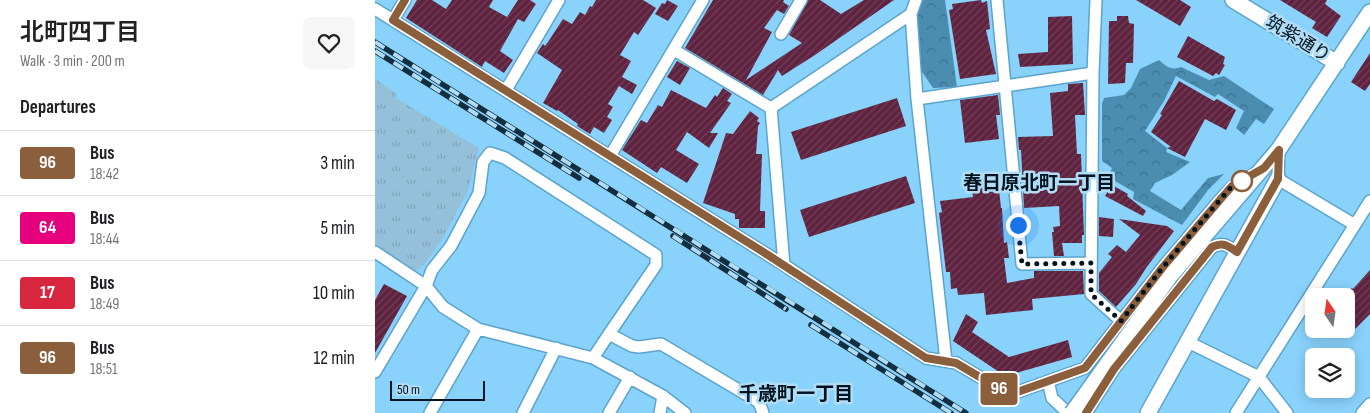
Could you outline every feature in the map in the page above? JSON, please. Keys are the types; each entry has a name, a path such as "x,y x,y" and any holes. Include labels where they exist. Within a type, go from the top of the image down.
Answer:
{"street":[{"path":"393,20 405,0"},
{"path":"505,90 559,0"},
{"path":"610,156 703,0"},
{"path":"781,34 801,0"},
{"path":"916,0 911,14 917,99 946,361"},
{"path":"997,0 1022,264 1091,263"},
{"path":"1096,0 1093,73 1091,294 1121,321"},
{"name":"筑紫通り","path":"1233,0 1337,63"},
{"path":"375,9 784,265 926,358 956,363 1005,392 1012,394 1085,368 1163,267 1232,186 1264,168"},
{"path":"1072,413 1171,275 1279,150 1370,12"},
{"path":"771,108 911,14"},
{"path":"674,50 771,108"},
{"path":"917,99 1093,73"},
{"path":"771,108 784,265"},
{"path":"1148,413 1278,179 1279,150"},
{"path":"375,372 426,286 431,270 451,246 479,192 483,162 490,152 505,158 656,255 656,265 593,358"},
{"path":"1278,179 1355,225"},
{"path":"1236,413 1370,201"},
{"path":"1086,413 1114,369 1212,247 1219,244 1227,245 1237,252"},
{"path":"375,252 426,286 443,306 478,329 593,358 663,396 685,413"},
{"path":"430,413 478,329"},
{"path":"609,334 632,346 661,344 759,402 763,413"},
{"path":"1187,342 1259,377 1287,413"},
{"path":"523,413 556,348"},
{"path":"1096,355 1114,369"},
{"path":"609,413 629,377"},
{"path":"1048,381 1052,398 1068,413"},
{"path":"660,413 663,396"},
{"path":"1361,413 1370,404"}],"green space":[{"path":"920,0 945,0 957,87 933,88 918,66 913,14"},
{"path":"1159,60 1169,67 1181,67 1209,80 1224,76 1274,109 1264,124 1256,119 1244,135 1236,128 1244,111 1218,94 1215,97 1176,76 1164,101 1145,131 1167,148 1166,152 1190,162 1172,175 1155,183 1150,191 1181,210 1208,178 1224,174 1208,190 1182,225 1133,199 1134,192 1108,177 1112,168 1102,161 1102,104 1104,98 1124,95 1131,88 1140,69"},
{"path":"375,79 396,93 396,98 479,148 468,191 443,238 424,265 415,271 375,245"}],"building":[{"path":"417,0 432,0 446,9 452,0 493,0 489,7 507,17 518,0 530,0 536,4 524,22 518,19 500,51 513,60 504,73 485,61 482,67 406,18"},
{"path":"596,0 643,0 656,8 638,35 634,32 620,55 631,61 622,77 637,85 632,94 619,86 608,104 613,107 607,117 612,120 604,133 594,127 590,134 558,110 543,103 562,70 537,53 543,44 545,46 563,19 572,24 580,12 585,15"},
{"path":"667,0 678,6 668,21 655,14 662,3 665,4"},
{"path":"713,0 784,0 783,2 789,6 784,14 777,10 764,28 772,32 746,80 802,43 789,35 808,0 820,0 841,14 864,0 894,0 782,76 778,70 763,95 685,48"},
{"path":"981,0 982,3 987,1 990,29 986,30 996,74 960,79 949,10 953,9 952,4"},
{"path":"1136,0 1180,0 1191,7 1180,26"},
{"path":"1280,0 1327,0 1325,4 1341,16 1327,37 1312,28 1316,22"},
{"path":"1072,16 1073,64 1020,67 1018,54 1048,52 1048,17"},
{"path":"1117,16 1128,16 1129,23 1134,24 1133,63 1126,63 1125,83 1108,84 1109,21 1117,21"},
{"path":"1188,36 1225,57 1223,64 1225,65 1219,75 1216,73 1213,76 1177,57"},
{"path":"1370,53 1370,84 1365,91 1351,82"},
{"path":"677,61 690,68 680,85 667,77"},
{"path":"1179,81 1214,101 1217,99 1236,110 1226,130 1205,119 1185,157 1167,148 1171,147 1151,132"},
{"path":"1083,83 1085,115 1075,115 1077,154 1081,154 1084,235 1082,235 1082,243 1062,243 1064,256 1054,256 1052,232 1054,232 1053,227 1060,226 1059,206 1024,208 1021,150 1019,150 1018,137 1053,136 1050,93 1068,91 1068,84"},
{"path":"723,88 732,94 727,101 731,103 710,133 718,133 709,148 687,132 676,150 699,164 687,183 661,167 657,173 622,150 641,120 647,123 658,105 662,107 671,90 706,108 715,95 717,97"},
{"path":"998,95 1000,115 996,115 999,139 965,143 960,100"},
{"path":"897,98 906,126 801,160 791,132"},
{"path":"750,111 759,118 757,121 760,123 758,126 756,154 762,154 760,211 765,211 765,228 739,228 739,219 735,219 735,214 703,203 726,133 733,134"},
{"path":"906,176 915,203 809,237 800,210"},
{"path":"998,180 1004,243 1007,242 1009,258 1004,258 1007,283 1034,278 1034,271 1083,271 1084,294 1032,299 1033,310 986,315 984,293 958,295 957,288 951,289 950,272 946,272 939,213 942,212 940,201 973,197 971,183"},
{"path":"1112,185 1128,194 1127,196 1146,211 1143,216 1105,196"},
{"path":"1099,217 1114,219 1113,237 1099,236"},
{"path":"1119,219 1167,226 1174,231 1136,284 1116,307 1099,291 1099,273 1112,257 1108,254 1117,245 1126,252 1140,235"},
{"path":"1370,270 1370,314 1355,329 1355,288"},
{"path":"384,284 407,296 375,353 375,300"},
{"path":"966,314 978,322 972,332 1009,357 1068,340 1072,357 1005,376 953,341"}],"railway":[{"path":"375,42 966,413"},
{"path":"375,51 579,178"},
{"path":"673,236 786,309"},
{"path":"811,325 951,413"}],"bus line":[{"name":"96","path":"405,0 393,20 768,255 926,358 956,363 1005,392 1012,394 1085,368 1163,267 1232,186 1264,168 1279,150 1278,179 1237,252 1227,245 1219,244 1212,247 1159,310 1114,369 1086,413"}],"district":[{"name":"春日原北町一丁目","path":"1039,183"},
{"name":"千歳町一丁目","path":"796,394"}],"route":[{"path":"1018,225 1022,264 1091,263 1091,294 1121,321 1163,267 1232,186 1248,177 1242,181"}]}
